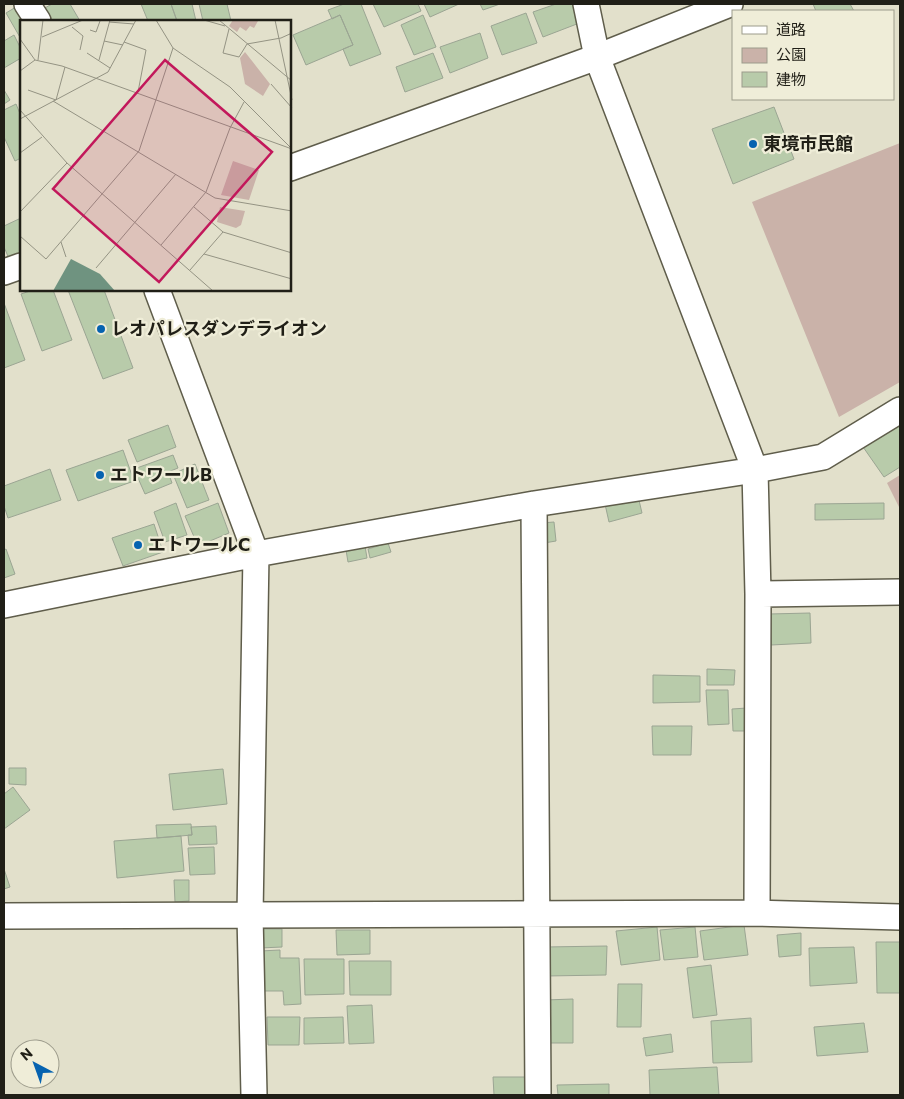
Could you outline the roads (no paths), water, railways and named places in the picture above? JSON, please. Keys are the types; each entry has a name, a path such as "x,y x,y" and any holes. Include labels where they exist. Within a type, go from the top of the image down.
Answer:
{"street":[{"path":"27,4 37,20"},
{"path":"586,4 597,57 755,470 758,594 757,913"},
{"path":"291,168 597,57 730,4"},
{"path":"157,291 256,554 250,915 254,1095"},
{"path":"4,605 256,554 534,504 755,470 823,457 900,410"},
{"path":"534,504 538,1095"},
{"path":"758,594 900,592"},
{"path":"4,916 757,913 900,916"}],"place":[{"name":"東境市民館","path":"753,144"},
{"name":"レオパレスダンデライオン","path":"101,329"},
{"name":"エトワールB","path":"100,475"},
{"name":"エトワールC","path":"138,545"}]}
